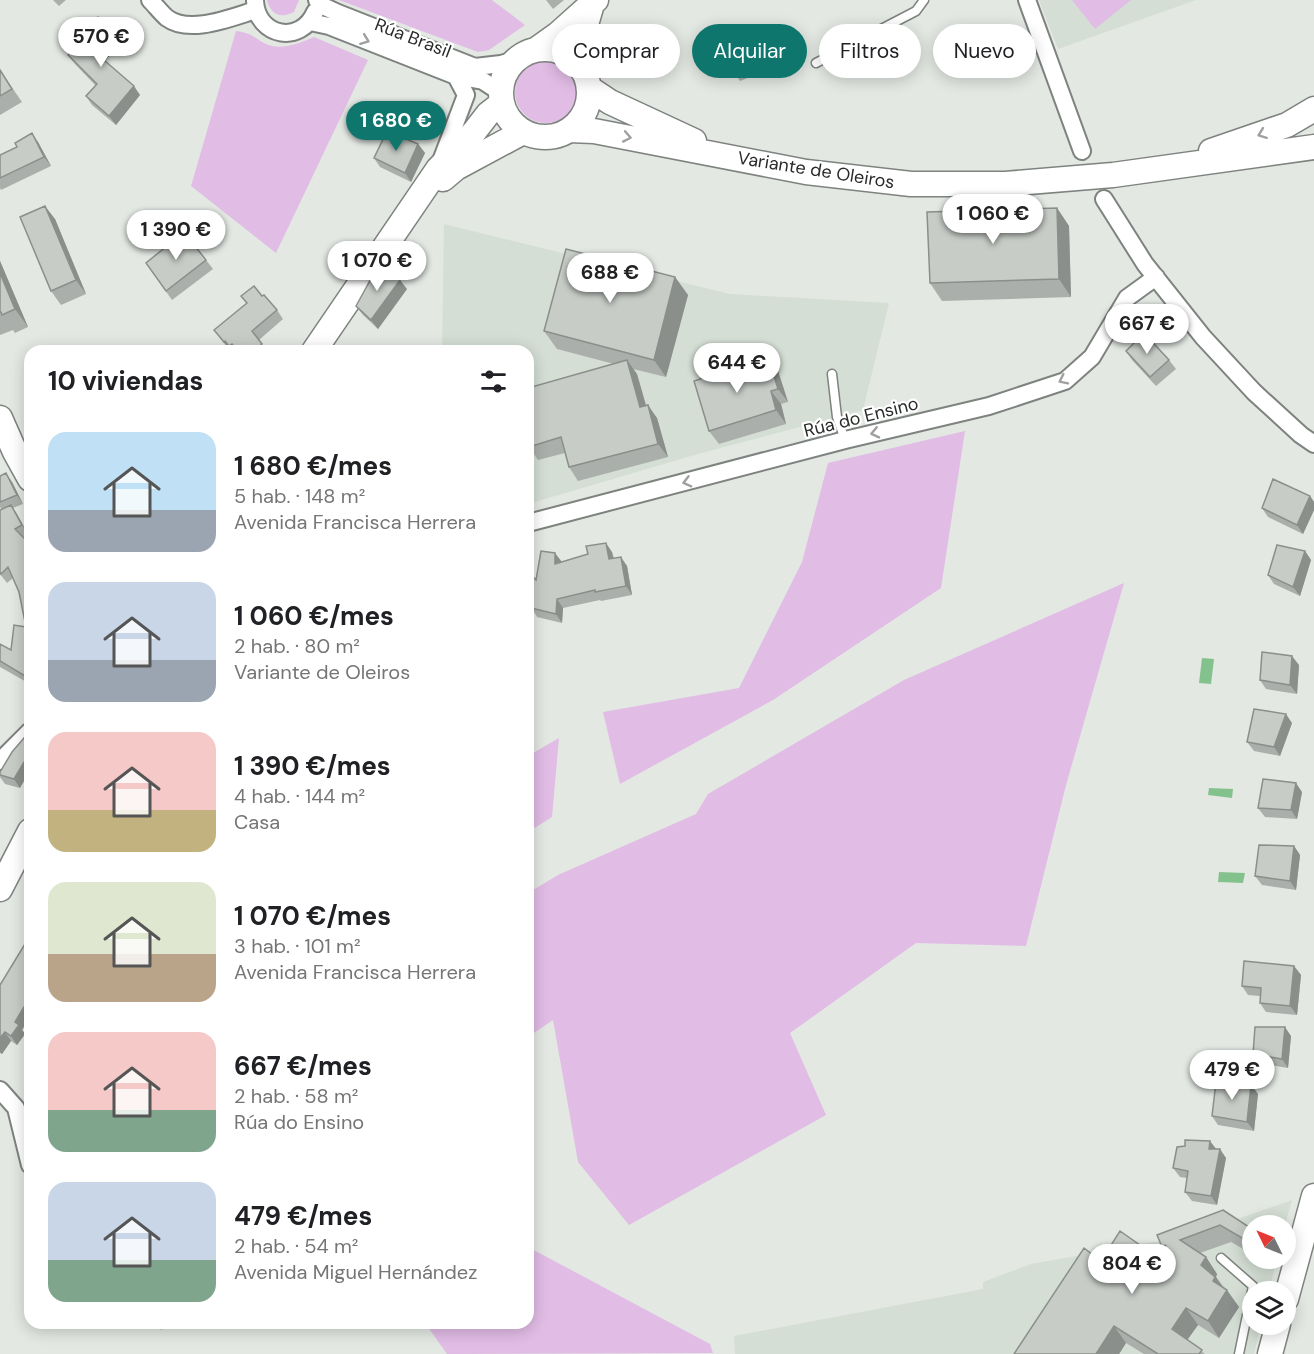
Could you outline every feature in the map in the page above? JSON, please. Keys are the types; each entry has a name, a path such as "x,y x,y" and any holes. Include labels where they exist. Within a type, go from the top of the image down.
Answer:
{"main road":[{"path":"537,49 594,2"},
{"path":"586,24 594,2"},
{"path":"552,49 537,49 525,53 507,69 502,80 501,98 513,125 534,136 547,137 569,130 579,122 589,100 586,78"},
{"name":"Variante de Oleiros","path":"589,88 610,102 720,154"},
{"path":"318,345 438,169 474,132 501,98"},
{"path":"1163,167 1258,136 1299,119 1314,109"},
{"name":"Variante de Oleiros","path":"569,130 594,130 806,172 911,184 1005,184 1113,175 1163,167"},
{"path":"415,201 456,168 523,132"},
{"path":"1163,167 1314,147"},
{"path":"0,418 24,469"},
{"path":"0,889 24,843"},
{"path":"1291,1281 1314,1196"},
{"path":"1270,1354 1275,1335"}],"street":[{"path":"150,0 168,19 201,26 256,5 265,25 283,33 293,32 310,22 317,0"},
{"name":"Rúa Brasil","path":"317,0 338,13 475,67 515,60"},
{"path":"1027,0 1082,151"},
{"name":"Rúa Brasil","path":"310,22 329,26 456,76 483,81 501,98"},
{"path":"438,169 466,95 456,76"},
{"path":"1104,199 1156,277 1203,337 1254,392 1314,444"},
{"name":"Rúa do Ensino","path":"534,521 845,440 989,406 1065,381 1092,357 1127,298 1156,277"},
{"path":"0,761 24,737"},
{"path":"0,1090 16,1108 24,1141"}],"lane":[{"path":"816,63 916,11 924,0"},
{"path":"832,375 837,417 845,440"},
{"path":"1221,1258 1253,1286 1239,1354"}],"shaded area":[{"path":"267,0 299,0 294,12 281,15 273,12"},
{"path":"339,0 492,0 525,25 489,50 478,52"},
{"path":"1039,0 1196,0 1058,49"},
{"path":"1072,0 1131,0 1095,29"},
{"path":"236,31 253,36 268,45 282,47 314,37 368,60 276,253 191,186"},
{"path":"540,61 552,61 552,78 574,78 577,86 577,98 572,109 563,118 552,123 540,123 529,118 520,109 515,98 515,86 520,75 529,66"},
{"path":"444,224 730,294 889,303 863,410 698,454 534,502 534,345 442,345"},
{"path":"965,431 941,588 773,700 620,784 603,712 739,688 802,562 828,463"},
{"path":"1124,583 1066,785 1026,946 916,943 790,1033 826,1115 629,1225 578,1162 553,1020 534,1033 534,889 558,875 696,814 708,794 904,680"},
{"path":"1202,658 1214,659 1211,684 1199,683"},
{"path":"559,738 552,817 534,828 534,753"},
{"path":"1209,788 1233,789 1232,798 1208,795"},
{"path":"1219,872 1245,873 1243,883 1218,882"},
{"path":"1292,1200 1288,1215 1249,1215"},
{"path":"1242,1217 1242,1269 1274,1269 1272,1281 1242,1281 1242,1335 1259,1335 1254,1354 735,1354 734,1336 983,1289 983,1282 1031,1264 1189,1236"},
{"path":"534,1250 710,1344 713,1353 447,1354 429,1329 534,1329"}],"building":[{"path":"98,17 117,31 97,54 134,86 109,116 86,96 97,84 68,55"},
{"path":"0,70 12,89 0,96"},
{"path":"387,131 418,144 405,173 374,158"},
{"path":"32,133 44,157 0,178 0,155 17,147 15,143"},
{"path":"45,206 76,280 51,291 20,217"},
{"path":"1057,208 1059,279 930,283 927,212"},
{"path":"184,232 206,260 166,291 146,263"},
{"path":"566,249 675,277 654,360 544,331"},
{"path":"378,266 400,280 371,320 356,306"},
{"path":"0,273 15,309 2,315 0,312"},
{"path":"254,286 277,310 252,331 261,345 228,345 214,330 247,303 241,296"},
{"path":"1144,333 1169,360 1150,377 1126,351"},
{"path":"768,357 778,389 771,391 776,410 709,431 694,381"},
{"path":"627,360 640,407 648,405 658,444 569,467 561,437 534,445 534,386"},
{"path":"6,473 17,495 0,502 0,476"},
{"path":"1273,479 1310,496 1297,525 1262,508"},
{"path":"11,505 22,525 15,529 24,538 24,617 19,592 8,567 1,574 0,572 0,510"},
{"path":"606,543 609,559 621,557 626,586 595,592 595,590 557,599 556,614 534,609 534,578 536,580 541,551 555,553 555,564 588,554 586,546"},
{"path":"1277,545 1305,551 1293,587 1268,575"},
{"path":"14,625 24,627 24,675 0,661 0,644 11,650"},
{"path":"1262,652 1292,656 1290,685 1260,680"},
{"path":"1254,709 1286,714 1274,747 1247,742"},
{"path":"24,738 24,762 14,779 0,775 12,752"},
{"path":"1263,779 1296,783 1291,810 1258,808"},
{"path":"1259,845 1294,846 1290,881 1255,876"},
{"path":"24,946 24,1007 15,1022 19,1025 11,1036 5,1032 0,1038 0,985"},
{"path":"1244,961 1294,966 1290,1006 1260,1003 1261,988 1242,986"},
{"path":"1255,1027 1285,1027 1282,1059 1253,1054"},
{"path":"1216,1082 1251,1085 1247,1122 1212,1116"},
{"path":"1185,1140 1210,1141 1209,1149 1220,1149 1211,1196 1185,1192 1188,1171 1173,1168 1177,1147 1185,1146"},
{"path":"1223,1210 1242,1222 1242,1238 1220,1225 1180,1240 1206,1257 1201,1265 1215,1277 1213,1281 1227,1290 1208,1321 1186,1308 1172,1329 1202,1350 1199,1354 1158,1354 1114,1326 1096,1354 1014,1354 1084,1248 1101,1261 1120,1231 1157,1257 1166,1245 1162,1247 1157,1235"}]}
